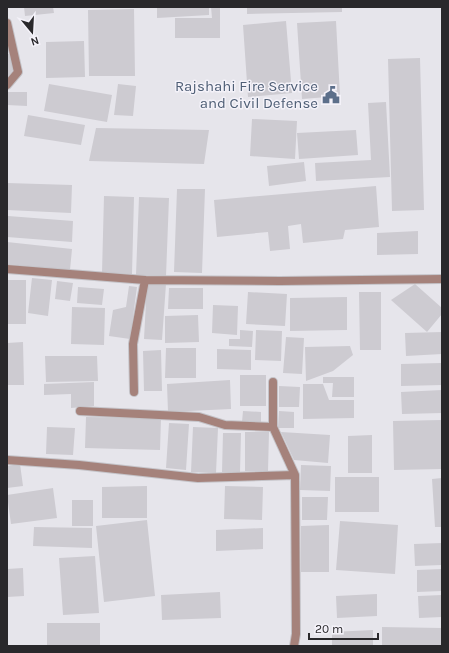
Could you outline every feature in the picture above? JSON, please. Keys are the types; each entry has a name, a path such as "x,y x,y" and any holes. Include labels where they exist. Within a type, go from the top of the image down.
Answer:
{"street":[{"path":"7,23 18,72 7,85"},
{"path":"7,269 145,280 280,281 442,279"},
{"path":"134,392 133,344 145,280"},
{"path":"273,382 273,427 295,475 296,634 294,646"},
{"path":"80,411 199,417 225,425 273,427"},
{"path":"7,460 80,465 198,478 295,475"}],"building":[{"path":"24,7 53,7 54,13 25,16"},
{"path":"157,7 209,7 209,15 157,18"},
{"path":"211,7 220,7 220,38 175,38 175,18 212,18"},
{"path":"247,7 342,7 342,12 247,14"},
{"path":"134,9 135,76 89,76 88,10"},
{"path":"286,21 292,93 248,97 243,25"},
{"path":"336,21 340,96 302,99 297,23"},
{"path":"84,41 85,77 46,78 46,42"},
{"path":"7,54 9,54 14,69 7,77"},
{"path":"420,58 424,210 392,211 388,59"},
{"path":"49,84 112,95 107,122 44,111"},
{"path":"118,84 136,86 133,116 114,115"},
{"path":"7,92 27,92 27,106 7,105"},
{"path":"386,102 390,177 316,181 315,163 371,160 368,103"},
{"path":"28,115 85,125 81,145 24,136"},
{"path":"252,119 297,121 295,159 250,156"},
{"path":"96,128 209,130 204,164 89,161"},
{"path":"356,130 358,155 299,159 297,133"},
{"path":"304,162 306,181 269,186 267,166"},
{"path":"7,183 72,185 71,213 7,210"},
{"path":"376,186 379,227 345,230 343,239 303,243 301,224 288,226 290,249 270,251 268,232 217,237 214,200"},
{"path":"177,189 205,189 202,273 174,272"},
{"path":"104,196 134,197 132,274 102,273"},
{"path":"139,197 169,198 166,276 136,275"},
{"path":"8,216 73,221 72,242 7,237"},
{"path":"418,231 418,254 377,255 377,233"},
{"path":"7,242 72,249 70,270 7,264"},
{"path":"32,278 52,280 48,316 28,313"},
{"path":"7,280 26,280 26,324 7,324"},
{"path":"57,281 73,283 70,301 55,299"},
{"path":"147,283 166,284 162,340 144,339"},
{"path":"415,284 442,308 442,314 427,332 391,300"},
{"path":"129,286 137,287 130,339 109,336 113,310 126,307"},
{"path":"78,287 104,289 102,305 77,303"},
{"path":"169,288 203,288 203,309 168,309"},
{"path":"248,292 287,294 285,326 246,324"},
{"path":"359,292 381,292 381,350 360,350"},
{"path":"347,297 347,330 290,331 290,298"},
{"path":"213,305 238,306 237,335 212,333"},
{"path":"72,307 105,308 104,345 71,344"},
{"path":"198,315 199,342 165,343 165,316"},
{"path":"240,330 253,331 252,347 229,346 229,339 240,339"},
{"path":"256,330 282,331 281,361 255,360"},
{"path":"442,332 442,354 406,356 405,333"},
{"path":"286,337 304,338 302,374 283,373"},
{"path":"23,342 24,385 7,385 7,343"},
{"path":"350,346 353,355 333,371 306,381 305,347"},
{"path":"166,348 196,348 196,378 165,378"},
{"path":"217,349 251,350 251,370 217,369"},
{"path":"161,350 162,391 144,391 143,351"},
{"path":"45,356 97,356 98,381 46,382"},
{"path":"441,363 442,385 401,386 401,364"},
{"path":"240,375 266,375 266,406 240,406"},
{"path":"323,377 354,377 354,397 332,397 333,383 323,383"},
{"path":"230,380 231,409 168,412 167,384"},
{"path":"94,382 94,406 71,408 71,394 44,395 44,384"},
{"path":"303,384 323,384 329,400 354,400 354,418 303,419"},
{"path":"279,386 300,387 299,407 279,407"},
{"path":"442,390 442,413 402,414 401,392"},
{"path":"243,411 261,412 261,423 242,422"},
{"path":"279,411 294,412 294,428 278,428"},
{"path":"86,417 161,418 160,450 85,448"},
{"path":"442,420 442,469 394,470 393,421"},
{"path":"169,423 189,424 186,470 166,468"},
{"path":"47,427 75,428 73,455 46,454"},
{"path":"193,427 218,428 216,473 191,472"},
{"path":"245,432 269,432 268,471 245,471"},
{"path":"281,432 330,435 328,463 294,460"},
{"path":"223,433 241,433 240,472 222,472"},
{"path":"372,435 372,473 348,473 348,436"},
{"path":"20,464 23,486 7,488 7,466"},
{"path":"301,465 331,466 330,491 300,490"},
{"path":"335,477 379,477 379,512 335,512"},
{"path":"442,478 442,527 435,527 432,479"},
{"path":"147,486 147,518 102,518 102,487"},
{"path":"225,486 263,487 262,520 224,519"},
{"path":"53,488 57,518 11,524 7,495"},
{"path":"302,497 328,497 327,520 302,520"},
{"path":"72,500 93,500 93,526 72,526"},
{"path":"147,520 155,596 104,602 96,526"},
{"path":"340,521 398,525 395,574 336,570"},
{"path":"329,525 329,572 301,572 301,526"},
{"path":"34,527 92,528 92,548 33,546"},
{"path":"263,528 263,549 216,551 216,530"},
{"path":"442,543 442,565 415,566 414,544"},
{"path":"95,556 99,613 63,615 59,558"},
{"path":"23,568 24,596 7,597 7,569"},
{"path":"442,569 442,591 417,592 417,570"},
{"path":"220,592 221,618 162,620 161,595"},
{"path":"377,594 377,616 337,618 336,596"},
{"path":"442,595 442,617 419,618 418,596"},
{"path":"47,623 100,623 100,646 47,646"},
{"path":"382,627 442,628 442,646 382,646"},
{"path":"373,630 373,646 332,646 332,632"}],"place":[{"name":"Rajshahi Fire Service and Civil Defense","path":"331,95"}]}
